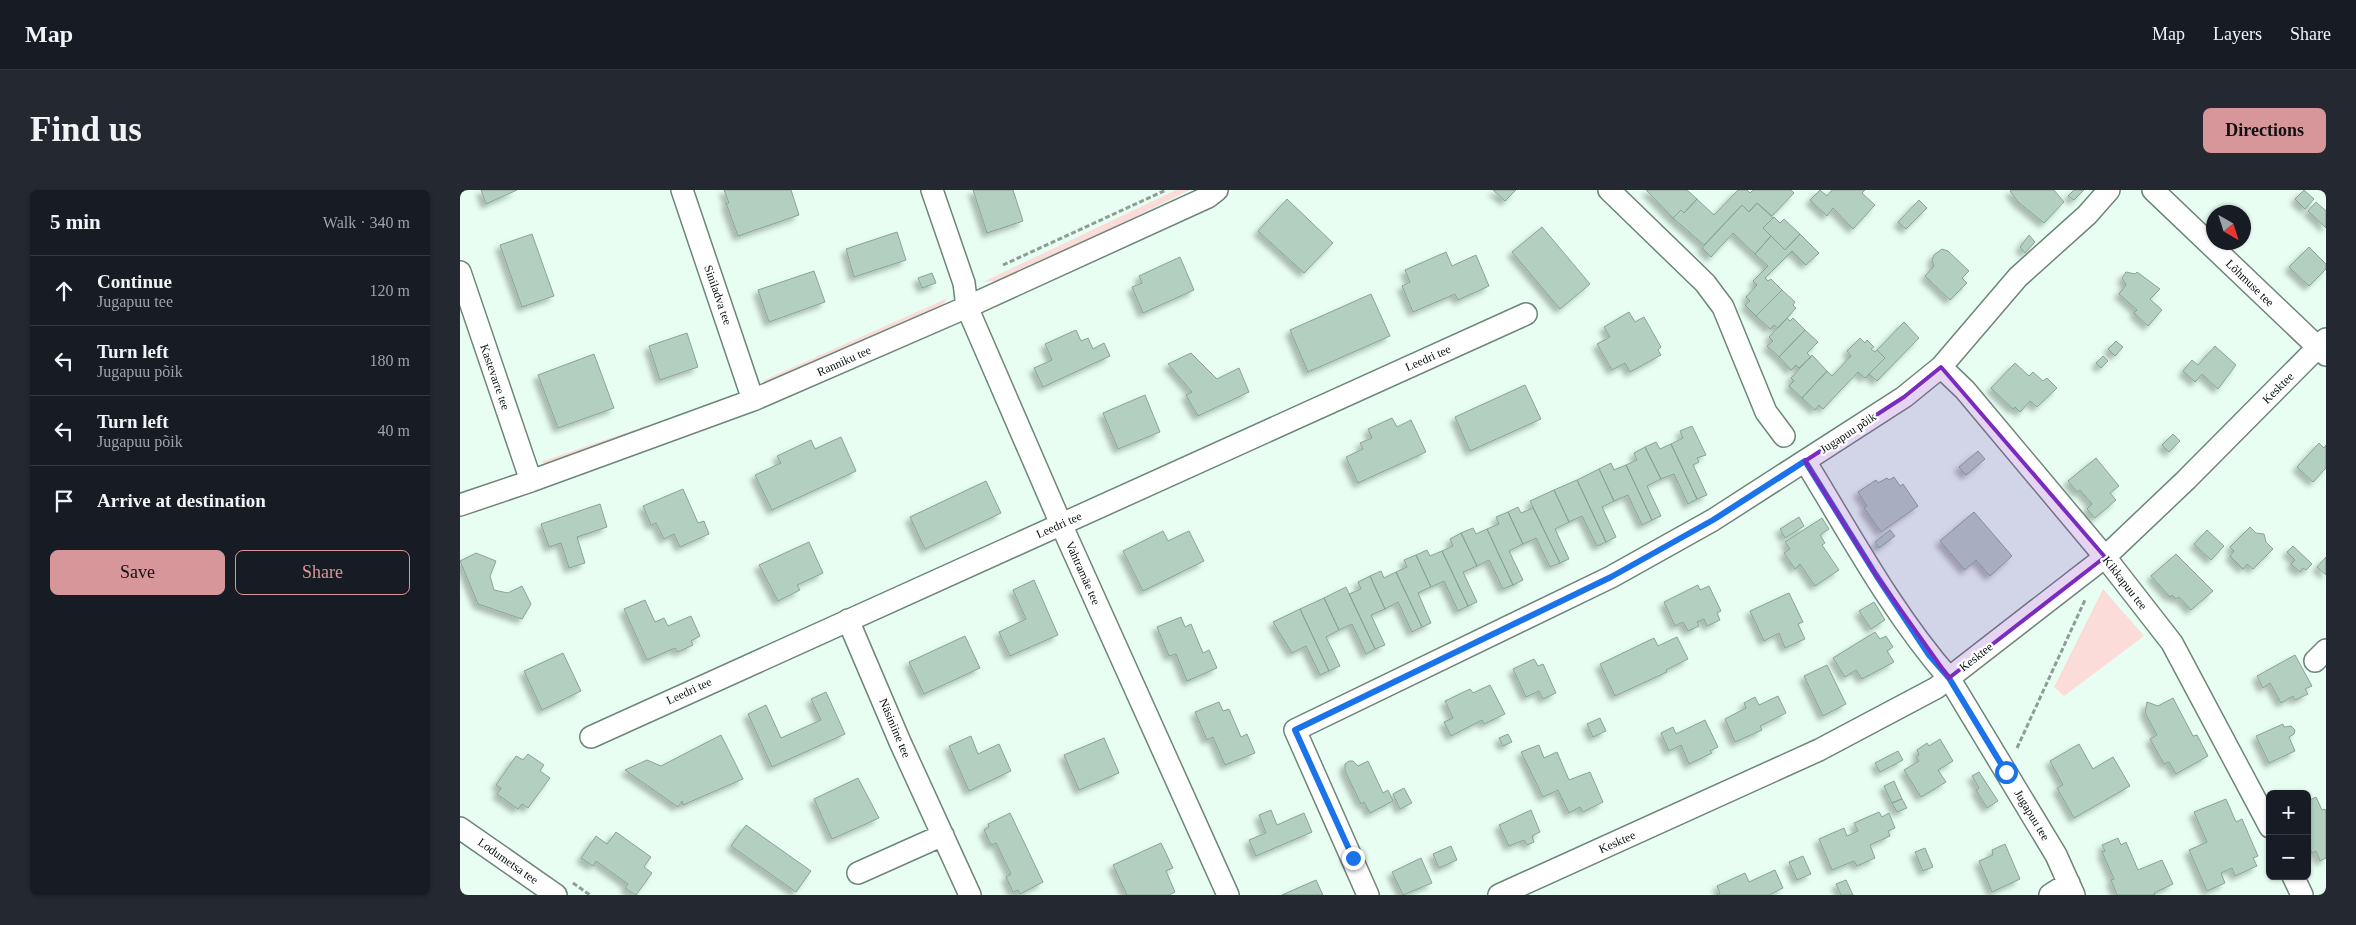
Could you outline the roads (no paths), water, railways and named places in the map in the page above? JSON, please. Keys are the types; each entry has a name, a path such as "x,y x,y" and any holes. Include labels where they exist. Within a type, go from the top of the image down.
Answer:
{"street":[{"name":"Siniladva tee","path":"682,190 753,400"},
{"name":"Vahtramäe tee","path":"932,190 964,283 967,307 1061,524 1228,895"},
{"name":"Ranniku tee","path":"460,505 753,400 967,307 1208,197 1217,190"},
{"path":"1609,190 1705,283 1723,307 1766,412 1784,436"},
{"name":"Jugapuu põik","path":"1368,895 1295,730 1611,577 1713,520 1904,396 1941,367 2018,277 2087,215 2109,190"},
{"name":"Lõhmuse tee","path":"2153,190 2323,347"},
{"name":"Kastevarre tee","path":"460,272 531,481"},
{"name":"Leedri tee","path":"591,737 1526,314"},
{"name":"Kesktee","path":"1499,895 1820,750 1936,688 2105,557 2323,347"},
{"name":"Kikkapuu tee","path":"1941,367 1965,390 2105,557 2172,643 2266,819"},
{"name":"Jugapuu tee","path":"1805,461 1876,575 1929,655 1949,678 2056,855 2071,889"},
{"name":"Näsiniine tee","path":"848,620 970,895"},
{"name":"Lodumetsa tee","path":"460,828 556,895"},
{"path":"858,873 943,835"},
{"path":"2295,880 2302,895"},
{"path":"2050,895 2071,889"}]}
